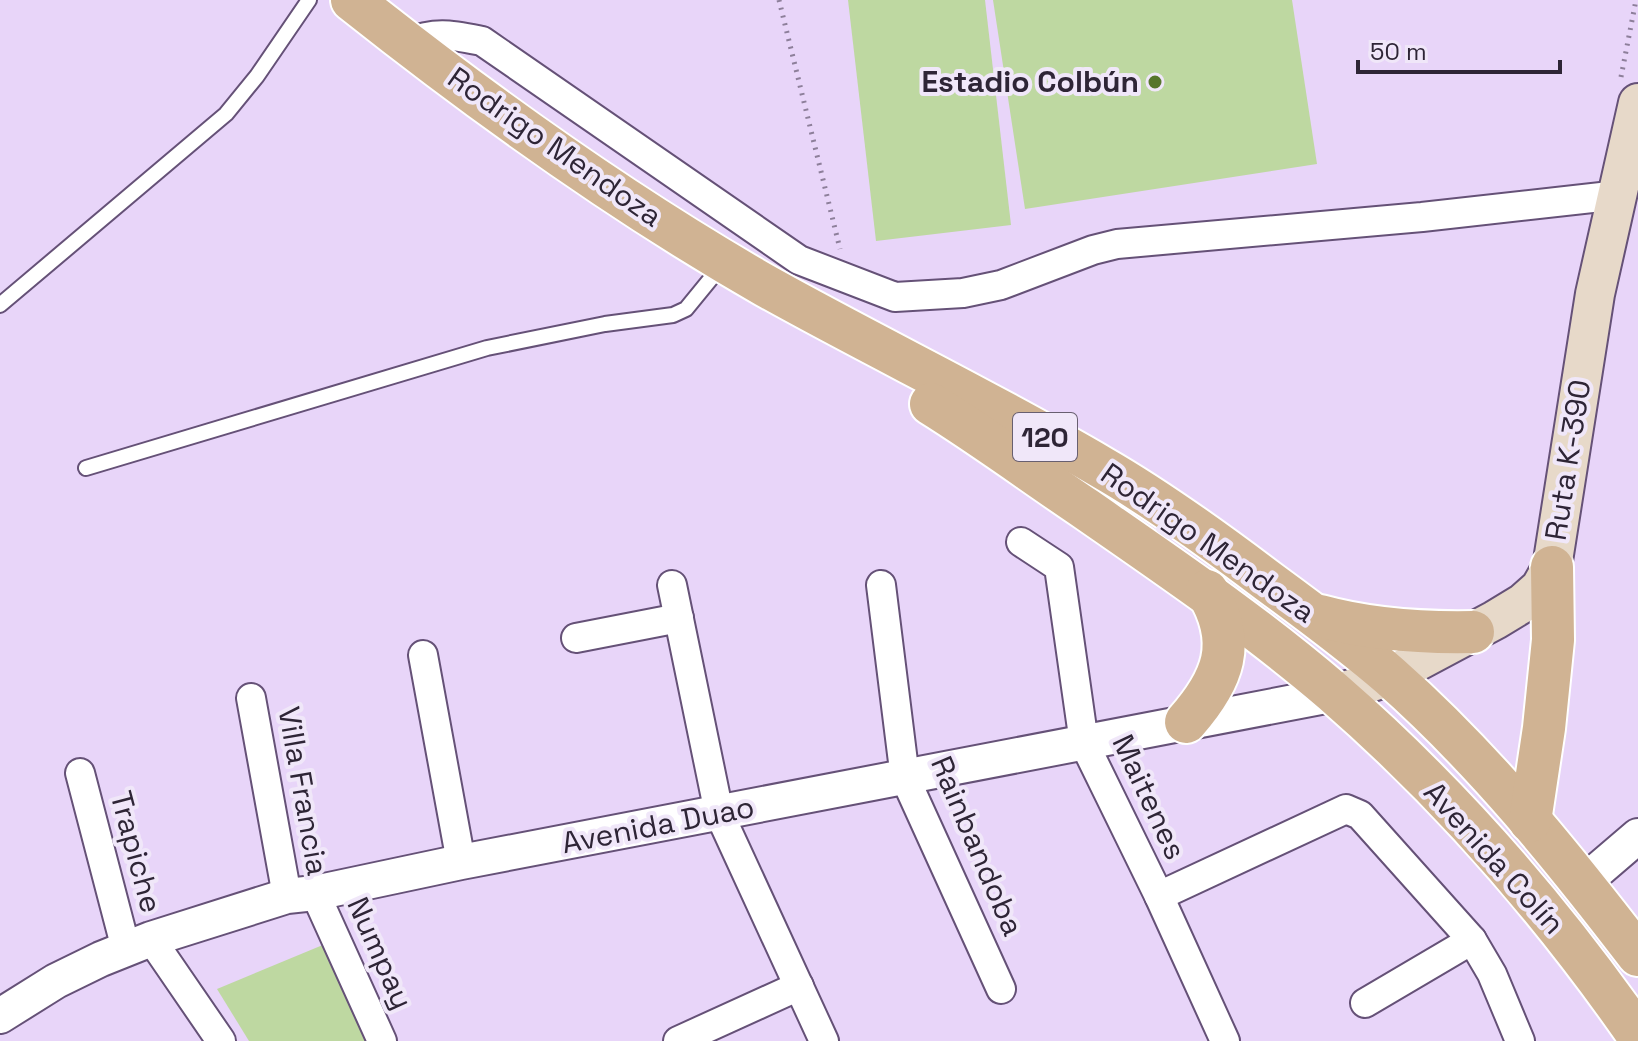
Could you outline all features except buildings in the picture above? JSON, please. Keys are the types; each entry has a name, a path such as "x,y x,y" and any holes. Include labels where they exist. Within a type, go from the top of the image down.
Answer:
{"main road":[{"name":"Rodrigo Mendoza","path":"352,0 406,43 588,173 725,261 1101,467 1175,514 1311,613 1390,676"},
{"name":"Ruta K-390","path":"1336,694 1390,676 1473,632 1532,596 1547,578 1552,567 1595,294 1619,195 1628,97"},
{"name":"Rodrigo Mendoza","path":"764,284 915,394 1207,591 1336,694"},
{"path":"1530,821 1553,640 1552,567"},
{"path":"1186,722 1208,696 1222,667 1223,634 1220,619 1207,591"},
{"path":"1311,613 1392,630 1473,632"},
{"name":"Avenida Colín","path":"1390,676 1467,752 1530,821 1638,955"},
{"name":"Avenida Colín","path":"1336,694 1418,773 1511,873 1578,954 1638,1035"}],"street":[{"path":"406,43 429,34 482,41 799,260 895,297 963,293 1001,285 1117,244 1422,217 1619,195"},
{"name":"Maitenes","path":"1021,542 1053,562 1062,575 1084,743 1225,1041"},
{"path":"672,585 719,813 824,1041"},
{"name":"Rainbandoba","path":"881,585 905,778 1001,989"},
{"path":"576,638 679,618"},
{"path":"423,655 461,862"},
{"name":"Avenida Duao","path":"0,1016 56,981 138,944 301,894 1336,694"},
{"name":"Villa Francia","path":"251,698 301,894"},
{"name":"Trapiche","path":"80,773 138,944 221,1041"},
{"path":"1159,896 1346,809 1360,815 1472,940 1492,974 1520,1041"},
{"path":"1583,883 1638,836"},
{"name":"Numpay","path":"301,894 382,1041"},
{"path":"1365,1003 1472,940"},
{"path":"678,1041 799,986"}],"lane":[{"path":"0,305 226,114 257,76 309,0"},
{"path":"86,468 487,348 605,324 673,315 686,309 725,261"}],"path":[{"path":"779,0 841,251 859,285"},
{"path":"1628,97 1636,0"}],"green space":[{"path":"848,0 985,0 1011,225 876,241"},
{"name":"Estadio Colbún","path":"993,0 1292,0 1317,164 1025,209"},
{"path":"330,942 373,1041 249,1041 217,989"}],"place":[{"name":"Estadio Colbún","path":"1155,82"}]}
